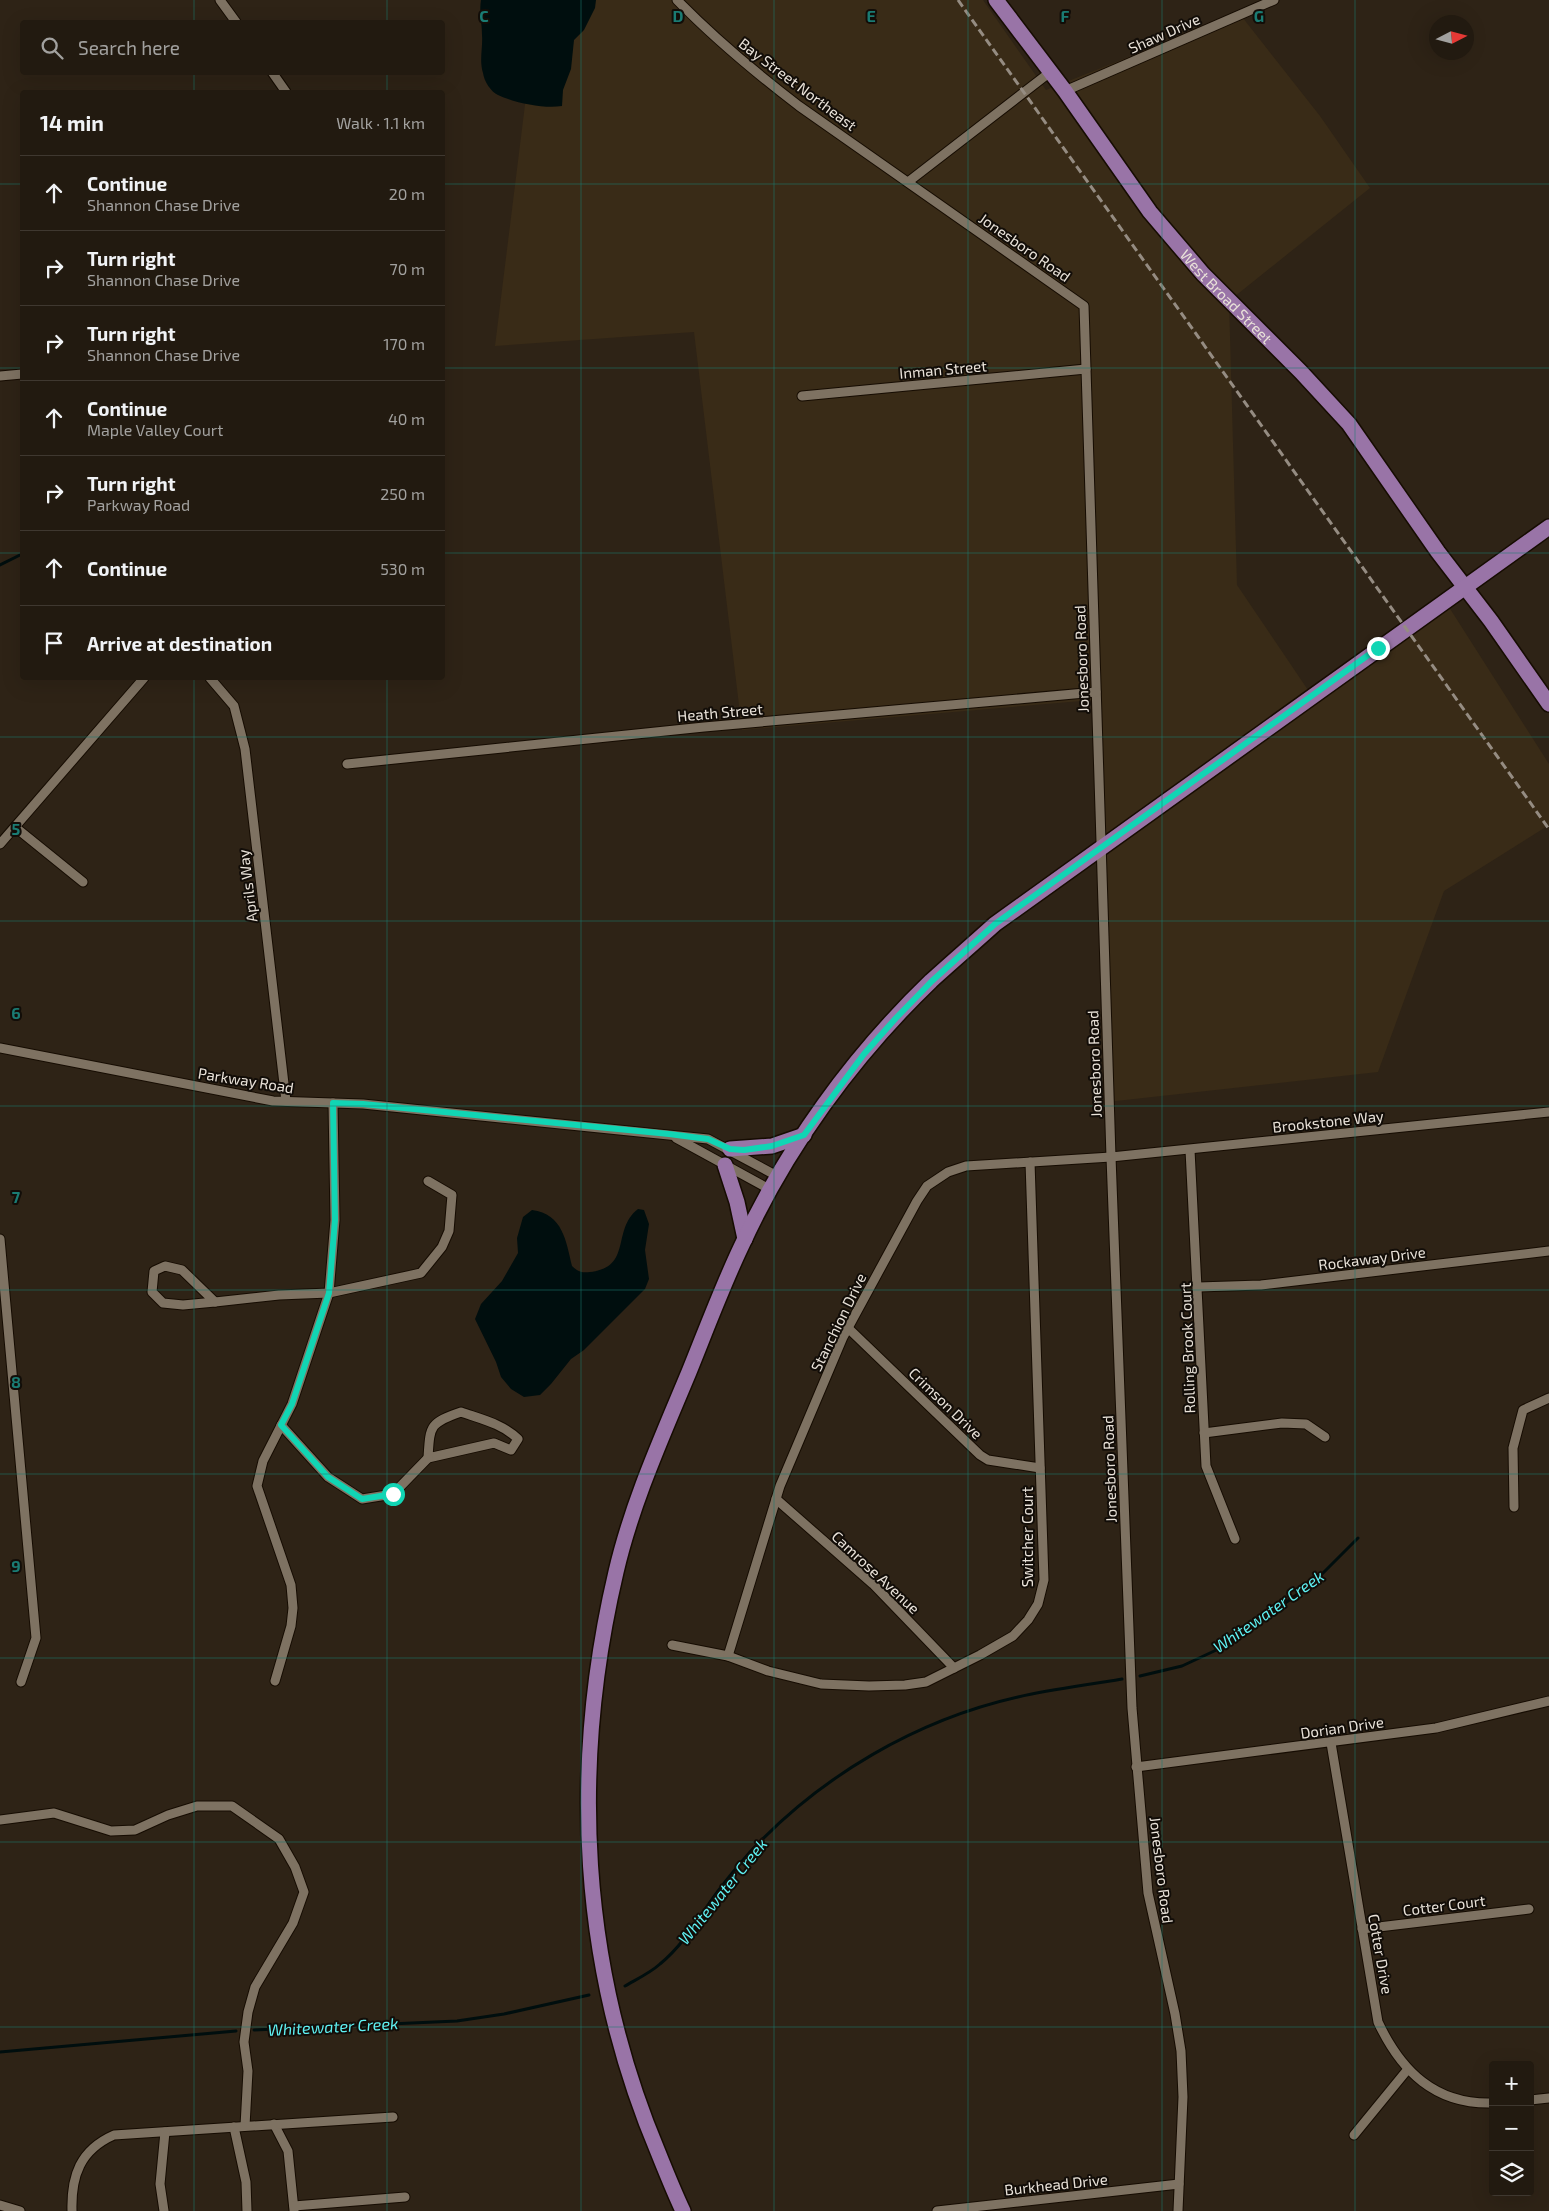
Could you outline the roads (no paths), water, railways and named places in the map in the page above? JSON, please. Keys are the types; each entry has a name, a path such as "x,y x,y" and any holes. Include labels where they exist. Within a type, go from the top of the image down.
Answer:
{"main road":[{"name":"West Broad Street","path":"996,0 1065,91 1150,212 1203,274 1301,372 1349,424 1549,704"},
{"path":"683,2211 646,2123 625,2062 606,1988 595,1921 588,1841 587,1777 591,1713 600,1649 616,1570 629,1524 651,1463 745,1239 770,1190 804,1135 864,1054 932,981 995,924 1549,526"},
{"path":"730,1149 772,1146 804,1135"},
{"path":"725,1165 745,1239"}],"street":[{"path":"220,0 235,20"},
{"name":"Bay Street Northeast","path":"677,0 702,26 799,106 908,182"},
{"name":"Shaw Drive","path":"1065,91 1261,2 1274,0"},
{"path":"908,182 1049,72"},
{"path":"274,75 285,90"},
{"name":"Jonesboro Road","path":"908,182 1084,306 1100,848 1132,1708 1148,1893 1175,2014 1181,2051 1183,2097 1178,2211"},
{"name":"Inman Street","path":"802,396 1086,369"},
{"path":"0,376 20,374"},
{"path":"0,844 142,680"},
{"name":"Aprils Way","path":"212,680 234,706 245,749 286,1101"},
{"name":"Heath Street","path":"347,764 696,728 1096,692"},
{"path":"15,827 83,882"},
{"name":"Parkway Road","path":"0,1048 273,1101 363,1104 708,1139 779,1176"},
{"path":"275,1681 291,1626 292,1593 291,1585 257,1486 263,1461 292,1404 329,1293 335,1220 333,1103"},
{"name":"Brookstone Way","path":"1111,1158 1549,1112"},
{"name":"Parkway Road","path":"669,1134 770,1190"},
{"name":"Rolling Brook Court","path":"1190,1150 1206,1466 1235,1540"},
{"name":"Stanchion Drive","path":"728,1656 776,1499 848,1328 905,1222 927,1186 948,1172 966,1166 1111,1158"},
{"name":"Switcher Court","path":"672,1645 728,1656 768,1671 821,1684 905,1685 926,1682 954,1668 1013,1636 1028,1620 1038,1604 1044,1580 1030,1162"},
{"path":"215,1302 182,1270 165,1266 154,1271 152,1292 163,1303 183,1305 215,1302 279,1295 329,1293 421,1273 442,1247 449,1231 452,1195 428,1182"},
{"path":"0,1240 36,1638 21,1682"},
{"name":"Rockaway Drive","path":"1198,1286 1261,1286 1549,1251"},
{"name":"Crimson Drive","path":"848,1328 980,1456 988,1460 1040,1468"},
{"path":"1514,1507 1513,1448 1523,1410 1549,1398"},
{"path":"281,1425 328,1477 362,1499 393,1494 428,1458 494,1443 511,1450 518,1439 510,1431 461,1412 440,1419 431,1429 428,1458"},
{"path":"1204,1433 1282,1423 1306,1424 1325,1437"},
{"name":"Camrose Avenue","path":"776,1499 873,1584 954,1668"},
{"name":"Dorian Drive","path":"1136,1767 1436,1728 1549,1701"},
{"name":"Cotter Drive","path":"1331,1742 1378,2022 1390,2046 1408,2069 1424,2084 1446,2096 1489,2102"},
{"path":"0,1820 54,1813 111,1831 135,1830 168,1815 197,1806 232,1806 279,1839 295,1868 304,1892 293,1923 255,1986 248,2012 244,2042 248,2071 245,2126"},
{"name":"Cotter Court","path":"1362,1929 1529,1909"},
{"path":"1354,2135 1408,2069"},
{"path":"1534,2100 1549,2098"},
{"path":"72,2211 72,2188 81,2162 100,2141 114,2135 393,2116"},
{"path":"274,2124 288,2152 294,2209 405,2197"},
{"path":"234,2127 246,2182 248,2211"},
{"path":"164,2211 160,2184 165,2132"},
{"name":"Burkhead Drive","path":"937,2211 1179,2184"},
{"path":"0,2205 20,2211"}],"waterway":[{"path":"0,565 20,555"},
{"name":"Whitewater Creek","path":"1140,1676 1182,1666 1225,1646 1313,1583 1358,1538"},
{"name":"Whitewater Creek","path":"625,1986 652,1970 675,1950 734,1870 778,1824 807,1799 872,1755 907,1736 943,1720 980,1707 1031,1694 1122,1679"},
{"name":"Whitewater Creek","path":"254,2030 457,2021 504,2014 589,1995"},
{"name":"Whitewater Creek","path":"0,2052 236,2031"}],"railway":[{"path":"958,0 1549,829"}]}
